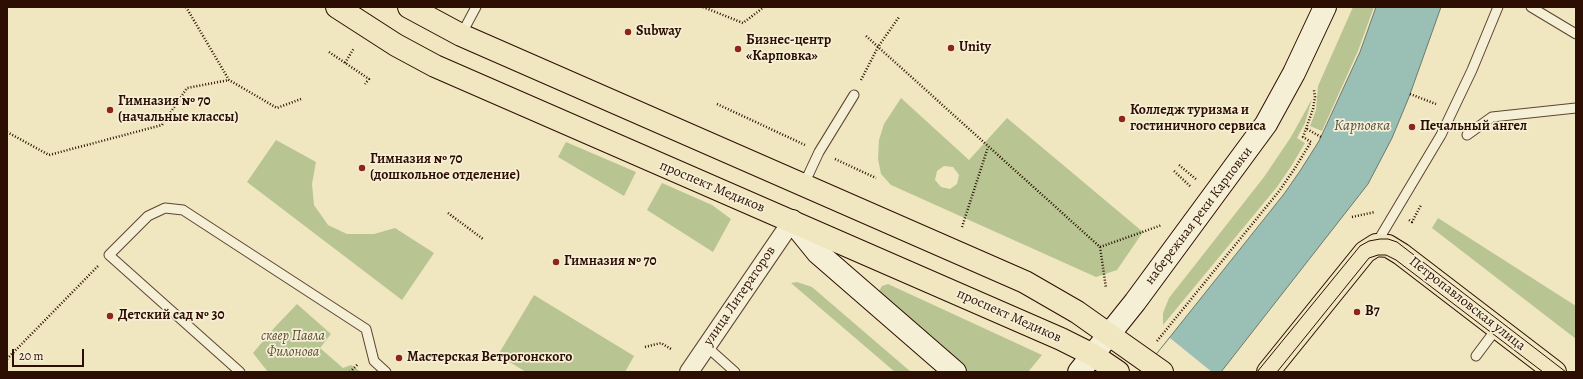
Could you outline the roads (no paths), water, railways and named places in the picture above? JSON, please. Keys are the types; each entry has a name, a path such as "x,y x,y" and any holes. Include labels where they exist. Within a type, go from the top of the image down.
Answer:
{"main road":[{"name":"проспект Медиков","path":"337,7 396,45 435,66 792,220 1047,333 1093,355 1118,372"},
{"path":"408,7 461,35 1025,282 1077,312 1156,367"},
{"path":"1268,372 1365,252 1376,246"},
{"name":"Петропавловская улица","path":"1376,246 1388,246 1401,254 1555,372"}],"street":[{"name":"набережная реки Карповки","path":"1079,372 1110,334 1235,168 1266,124 1294,73 1325,7"},
{"name":"улица Литераторов","path":"689,372 792,220"},
{"path":"792,220 818,253 955,372"}],"lane":[{"path":"461,35 476,7"},
{"path":"1376,246 1441,134 1472,70 1498,7"},
{"path":"1531,7 1576,34"},
{"path":"804,184 819,152 854,95"},
{"path":"1467,135 1492,117 1576,108"},
{"path":"240,372 109,255 148,216 165,208 183,210 366,329 374,361 386,372"},
{"path":"1476,356 1497,328"},
{"path":"706,346 735,372"}],"water":[{"name":"Карповка","path":"1376,7 1441,7 1409,97 1392,138 1368,184 1221,372 1142,372 1284,194 1300,171 1319,141 1360,52"}],"tram line":[{"path":"1257,372 1360,246 1369,241 1380,239 1388,239 1397,242 1566,372"},
{"path":"1277,372 1369,258 1378,255 1386,255 1396,260 1543,372"}],"place":[{"name":"Subway","path":"628,32"},
{"name":"Unity","path":"951,48"},
{"name":"Бизнес-центр «Карповка»","path":"738,49"},
{"name":"Гимназия № 70 (начальные классы)","path":"110,110"},
{"name":"Колледж туризма и гостиничного сервиса","path":"1122,119"},
{"name":"Печальный ангел","path":"1412,127"},
{"name":"Гимназия № 70 (дошкольное отделение)","path":"362,168"},
{"name":"Гимназия № 70","path":"556,262"},
{"name":"B7","path":"1357,312"},
{"name":"Детский сад № 30","path":"110,316"},
{"name":"Мастерская Ветрогонского","path":"399,358"}],"park label":[{"name":"сквер Павла Филонова","path":"293,346"}]}
